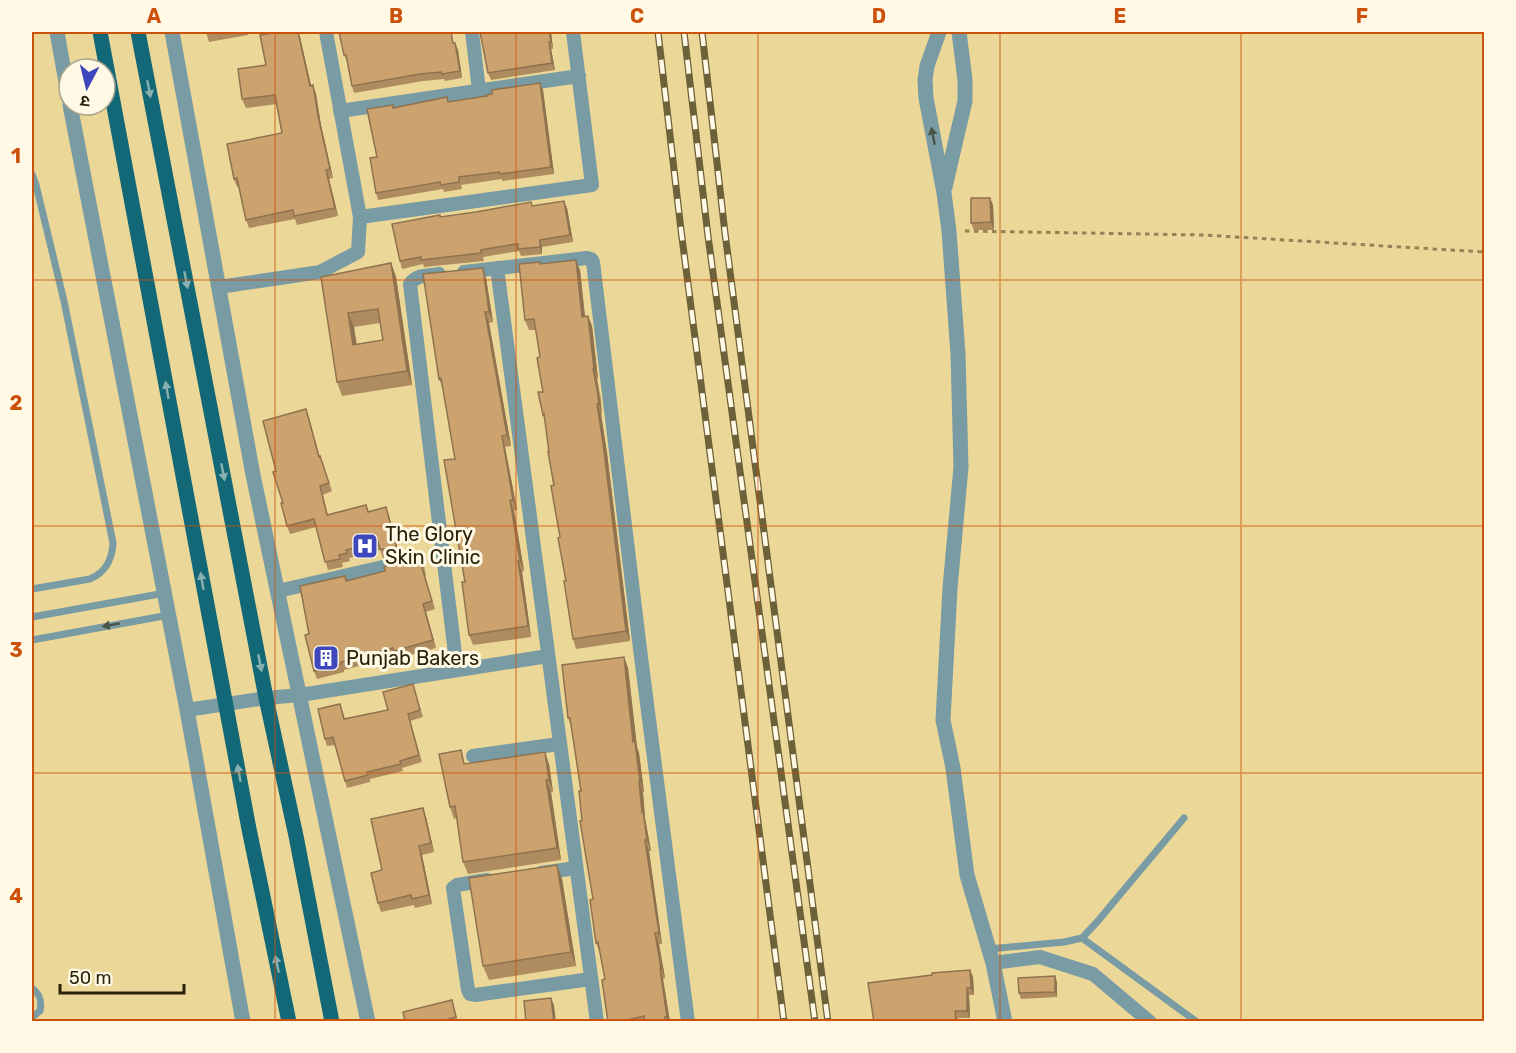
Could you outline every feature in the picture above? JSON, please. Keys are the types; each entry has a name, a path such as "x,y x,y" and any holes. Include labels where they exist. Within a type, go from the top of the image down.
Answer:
{"main road":[{"path":"100,32 251,840 289,1022"},
{"path":"138,32 266,698 296,836 332,1022"}],"street":[{"path":"57,32 61,57"},
{"path":"172,32 253,475 368,1022"},
{"path":"219,287 320,272 358,252 360,217 326,32"},
{"path":"472,32 479,90"},
{"path":"360,217 592,186 573,32"},
{"path":"939,32 927,66 925,89 949,231 958,354 961,467 950,588 943,720 953,768 967,876 991,956 1005,1022"},
{"path":"944,193 965,101 965,80 959,32"},
{"path":"340,111 579,76"},
{"path":"72,117 165,593 243,1022"},
{"path":"457,669 410,284 418,277 591,259 635,657 688,1022"},
{"path":"497,268 552,664 559,744 597,1022"},
{"path":"278,591 387,566"},
{"path":"187,710 300,695 457,669 552,664"},
{"path":"473,756 559,744"},
{"path":"523,875 576,868"},
{"path":"501,879 457,885 453,888 470,993 475,995 591,979"},
{"path":"991,956 1040,957 1093,974 1150,1022"}],"lane":[{"path":"32,174 64,301 113,543 110,561 102,573 97,576 32,589"},
{"path":"32,617 165,593"},
{"path":"32,640 169,615"},
{"path":"991,956 1082,938 1184,818"},
{"path":"1082,938 1197,1022"},
{"path":"32,988 39,995 41,1002 40,1011 32,1017"}],"path":[{"path":"949,231 1203,235 1485,252"}],"building":[{"path":"298,32 310,86 313,85 330,169 326,170 335,208 294,216 293,210 246,220 227,144 282,133 275,95 242,99 238,69 266,65 260,35"},
{"path":"339,32 451,32 460,71 420,74 352,86"},
{"path":"480,32 549,32 552,63 488,73"},
{"path":"540,83 551,167 459,177 459,182 441,185 440,182 376,193 370,158 377,157 367,109 393,105 393,108 447,97 448,102 487,96 492,94 492,90"},
{"path":"971,198 990,198 991,222 971,223"},
{"path":"564,201 570,235 540,240 540,247 518,249 518,244 516,244 481,250 481,253 421,260 421,257 400,261 392,224 531,202 532,206"},
{"path":"576,260 582,317 588,316 626,631 573,639 551,486 554,485 544,414 538,392 543,392 537,358 540,357 534,319 525,320 519,264"},
{"path":"391,263 407,371 337,382 321,277","holes":["378,309 383,340 353,345 348,313"]},
{"path":"483,268 489,312 485,312 507,435 502,436 513,500 510,500 528,626 469,635 462,582 465,582 444,460 455,459 441,378 439,379 423,274"},
{"path":"306,409 319,457 329,483 320,486 327,515 366,505 368,512 386,507 399,557 420,552 422,568 432,601 423,604 433,640 394,651 393,648 314,671 305,635 309,634 300,586 345,576 346,581 385,571 384,567 391,564 393,556 387,549 380,549 378,542 346,550 347,553 339,555 340,559 325,562 314,519 287,526 263,421"},
{"path":"624,657 647,840 645,840 659,933 655,933 667,1017 665,1017 665,1022 645,1022 644,1016 627,1020 627,1022 608,1022 602,980 605,979 598,942 596,943 590,900 593,899 580,821 582,821 579,791 581,791 570,718 568,718 562,665"},
{"path":"413,684 420,710 408,714 419,755 400,761 401,764 367,772 368,775 345,781 333,737 325,739 318,709 340,704 344,719 388,710 383,692"},
{"path":"461,750 464,764 545,752 549,780 546,780 557,848 463,862 455,806 450,807 439,754"},
{"path":"423,808 431,843 419,846 429,895 412,899 411,895 378,903 371,873 382,870 371,819"},
{"path":"557,865 571,952 483,966 469,878"},
{"path":"970,970 971,988 967,988 967,1011 955,1011 956,1022 874,1022 868,983 932,975 932,973"},
{"path":"1055,976 1055,992 1019,993 1018,978"},
{"path":"551,998 554,1022 526,1022 524,1001"},
{"path":"452,1000 456,1017 438,1022 405,1022 403,1012"}],"railway":[{"path":"658,32 681,230 784,1022"},
{"path":"684,32 708,236 815,1022"},
{"path":"702,32 725,233 828,1022"}],"place":[{"name":"The Glory Skin Clinic","path":"365,546"},
{"name":"Punjab Bakers","path":"326,658"}]}
